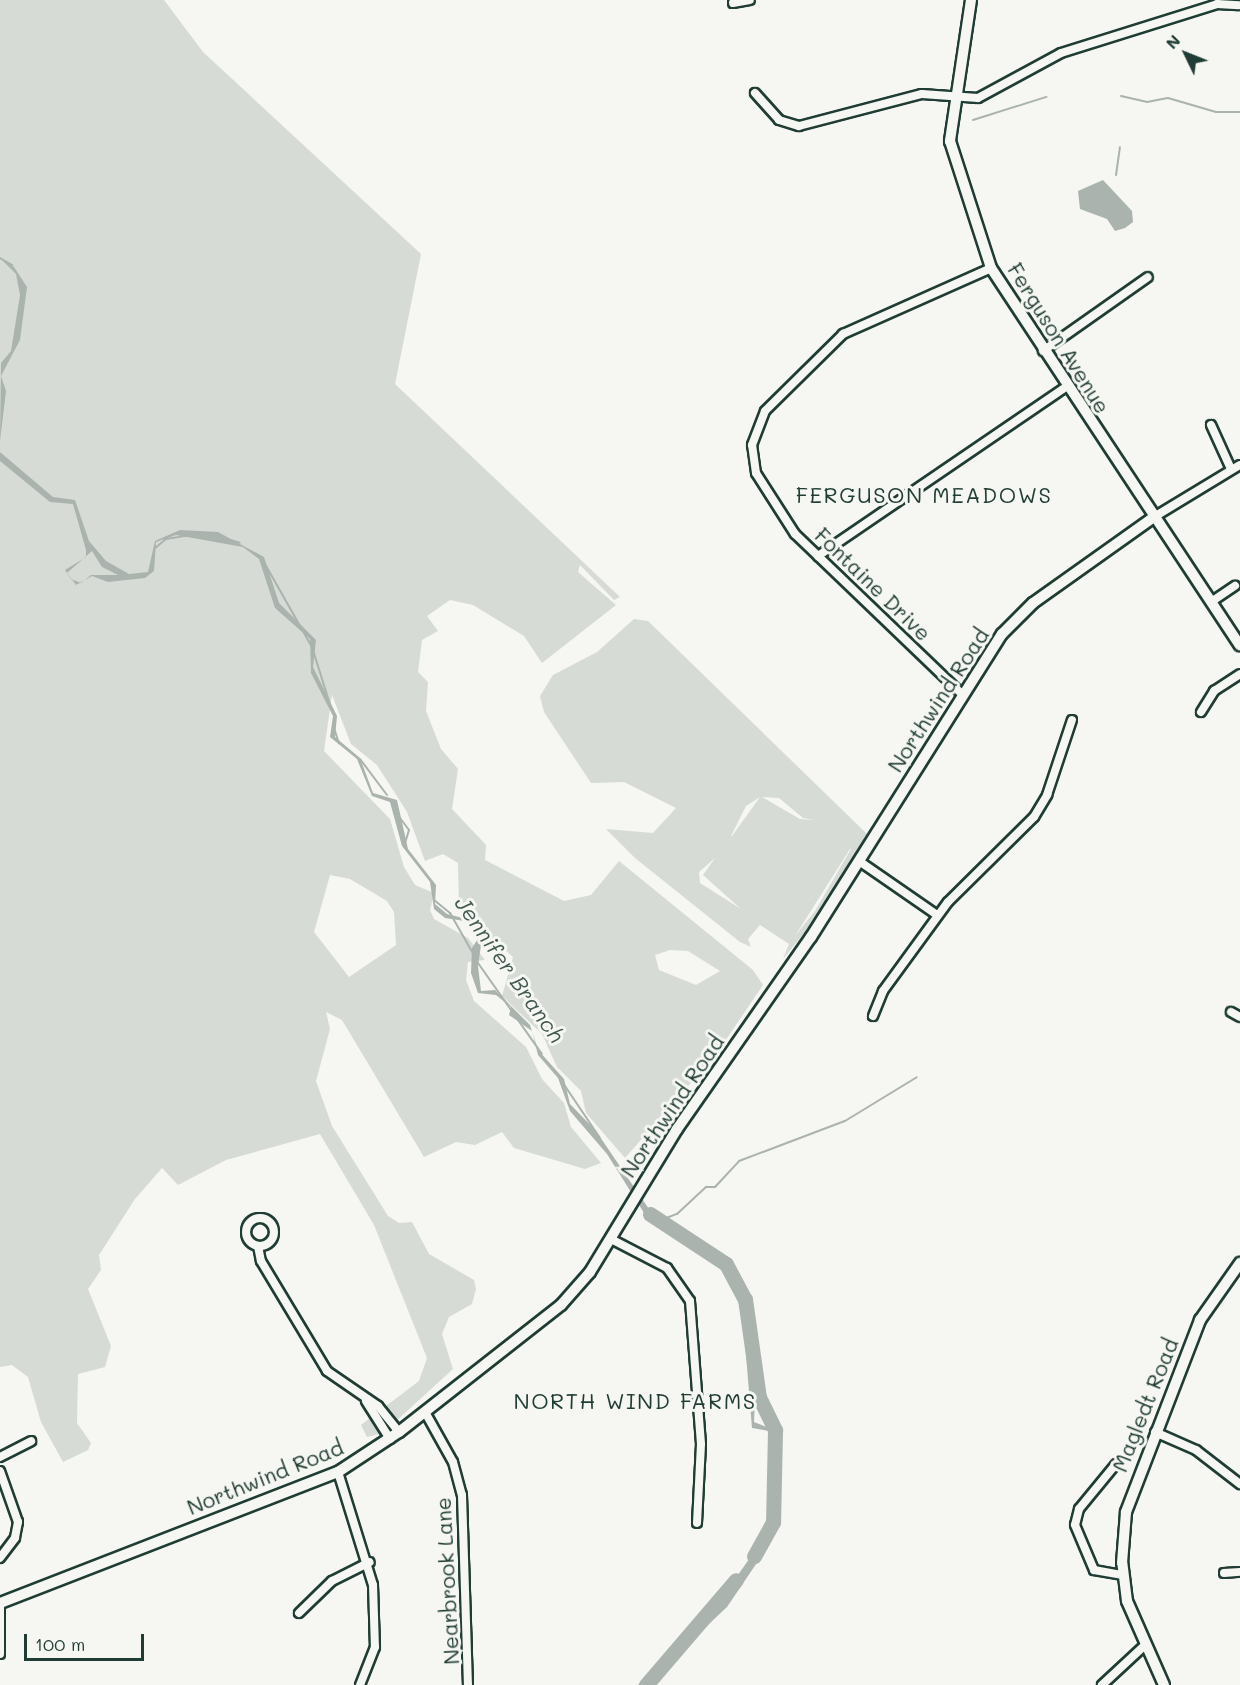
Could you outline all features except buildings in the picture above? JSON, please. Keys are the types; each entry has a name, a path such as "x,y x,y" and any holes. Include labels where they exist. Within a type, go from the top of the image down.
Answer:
{"street":[{"path":"733,3 750,0"},
{"name":"Ferguson Avenue","path":"971,0 955,96 951,153 991,268 1042,352 1154,517"},
{"path":"755,93 779,120 799,126 922,94 978,98 1047,58 1188,11 1217,3 1239,5"},
{"name":"Fontaine Drive","path":"962,694 818,556 781,516 756,473 752,445 757,423 843,334 991,268"},
{"path":"1042,352 1148,277"},
{"path":"818,556 1066,387"},
{"path":"1211,425 1231,468"},
{"name":"Northwind Road","path":"0,1603 338,1472 390,1439 561,1305 611,1239 646,1179 859,861 962,694 1025,610 1154,517 1231,468 1240,465"},
{"path":"1154,517 1240,645"},
{"path":"1211,602 1235,586"},
{"path":"1201,712 1215,691 1240,674"},
{"path":"873,1016 883,991 937,915 1034,817 1047,795 1072,720"},
{"path":"859,861 937,915"},
{"path":"1231,1012 1240,1017"},
{"path":"611,1239 667,1268 690,1301 701,1444 697,1523"},
{"path":"258,1246 261,1261 327,1371 366,1401 378,1406 399,1432"},
{"name":"Magledt Road","path":"1164,1685 1144,1646 1122,1575 1126,1512 1155,1432 1205,1310 1240,1263"},
{"path":"366,1401 390,1439"},
{"name":"Nearbrook Lane","path":"425,1412 453,1462 462,1495 468,1685"},
{"path":"1155,1432 1196,1450 1240,1484"},
{"path":"0,1457 31,1441"},
{"name":"Magledt Road","path":"1116,1464 1079,1509 1075,1525 1094,1570 1122,1575"},
{"path":"0,1471 18,1522 15,1538 0,1558"},
{"path":"338,1472 370,1563 375,1647 360,1685"},
{"path":"299,1613 332,1581 370,1563"},
{"path":"1224,1573 1240,1572"},
{"path":"0,1603 0,1654"},
{"path":"1102,1685 1144,1646"}],"shaded area":[{"path":"0,0 164,0 203,52 421,254 395,384 620,597 614,600 580,565 578,572 616,605 542,663 524,636 473,605 450,600 427,616 438,631 422,640 418,672 428,682 426,711 441,749 458,769 452,809 486,845 485,860 564,901 591,895 619,861 753,970 763,985 717,1053 625,1158 586,1113 581,1091 557,1067 542,1034 502,996 513,957 459,909 458,863 443,854 425,861 407,812 377,765 351,744 332,695 324,751 390,819 404,867 415,885 434,893 430,910 434,919 468,938 485,960 468,962 466,980 474,1001 526,1047 542,1079 564,1103 571,1127 601,1163 585,1169 514,1148 502,1132 475,1145 456,1142 424,1157 342,1020 326,1012 330,1029 316,1081 332,1126 388,1216 399,1223 412,1222 429,1254 474,1280 476,1289 472,1304 449,1317 442,1334 453,1369 383,1433 367,1437 361,1425 419,1381 427,1358 374,1225 320,1134 226,1160 178,1185 162,1168 135,1199 99,1255 101,1270 88,1289 111,1346 105,1367 78,1374 77,1423 91,1443 88,1450 63,1462 41,1422 28,1377 12,1365 0,1367","holes":["330,875 350,879 387,901 394,912 396,945 349,977 314,932","670,950 688,951 720,971 696,985 659,970 655,955"]},
{"path":"1103,180 1132,211 1133,222 1125,228 1115,231 1107,219 1080,209 1078,191"},
{"path":"0,258 14,267 27,287 20,340 1,376 6,391 0,441 1,363 11,351 20,295 16,274"},
{"path":"0,452 53,497 75,500 89,541 106,561 129,574 148,572 155,541 180,530 218,532 264,557 279,603 316,640 313,667 337,716 335,737 360,758 373,793 397,800 408,849 436,885 435,904 447,914 471,920 483,931 478,966 481,991 495,990 530,1025 532,1031 509,1015 511,1007 496,995 478,993 471,973 472,948 481,934 471,922 445,918 434,909 430,882 402,846 390,802 372,796 357,759 330,737 333,716 311,673 310,639 275,608 259,559 243,547 176,535 156,542 154,571 145,578 108,582 92,576 84,580 91,575 118,575 102,567 92,551 86,556 73,504 50,502 0,461"},
{"path":"83,559 67,573 65,570"},
{"path":"634,619 648,621 867,834 828,904 783,959 789,944 760,925 748,939 751,947 740,942 635,858 606,829 653,833 676,808 624,782 591,783 544,712 540,696 553,675 597,652","holes":["760,797 731,836 746,806","762,797 779,798 803,818 814,820 800,819","850,849 815,911 795,936","715,858 703,875 741,909 700,883 699,872"]},
{"path":"532,1032 538,1050 564,1079 570,1104 596,1131 653,1215 693,1246 725,1260 734,1270 747,1309 747,1340 756,1373 754,1422 771,1429 779,1447 772,1478 771,1542 727,1607 644,1685 638,1685 717,1605 768,1532 767,1496 775,1442 769,1431 752,1428 741,1294 723,1261 693,1249 646,1216 607,1154 570,1111 558,1078 538,1055"}],"waterway":[{"path":"1121,96 1147,102 1168,98 1216,112 1240,112"},
{"path":"973,120 1046,97"},
{"path":"1116,175 1120,147"},
{"name":"Jennifer Branch","path":"0,258 12,265"},
{"name":"Jennifer Branch","path":"206,533 240,543"},
{"name":"Jennifer Branch","path":"154,549 166,539 186,536"},
{"name":"Jennifer Branch","path":"265,564 312,647 332,711"},
{"name":"Jennifer Branch","path":"334,728 339,743"},
{"name":"Jennifer Branch","path":"360,759 387,795"},
{"name":"Jennifer Branch","path":"400,818 409,830 405,843"},
{"name":"Jennifer Branch","path":"434,900 450,913 474,955"},
{"name":"Jennifer Branch","path":"478,963 542,1054"},
{"path":"661,1220 677,1214 706,1187 715,1187 739,1161 845,1121 917,1077"},
{"name":"Jennifer Branch","path":"563,1083 600,1138"},
{"name":"Jennifer Branch","path":"650,1214 726,1264 745,1299 759,1397 775,1430 773,1522 754,1556"},
{"name":"Jennifer Branch","path":"646,1685 736,1580"}],"district":[{"name":"FERGUSON MEADOWS","path":"924,495"},
{"name":"NORTH WIND FARMS","path":"635,1401"}]}
